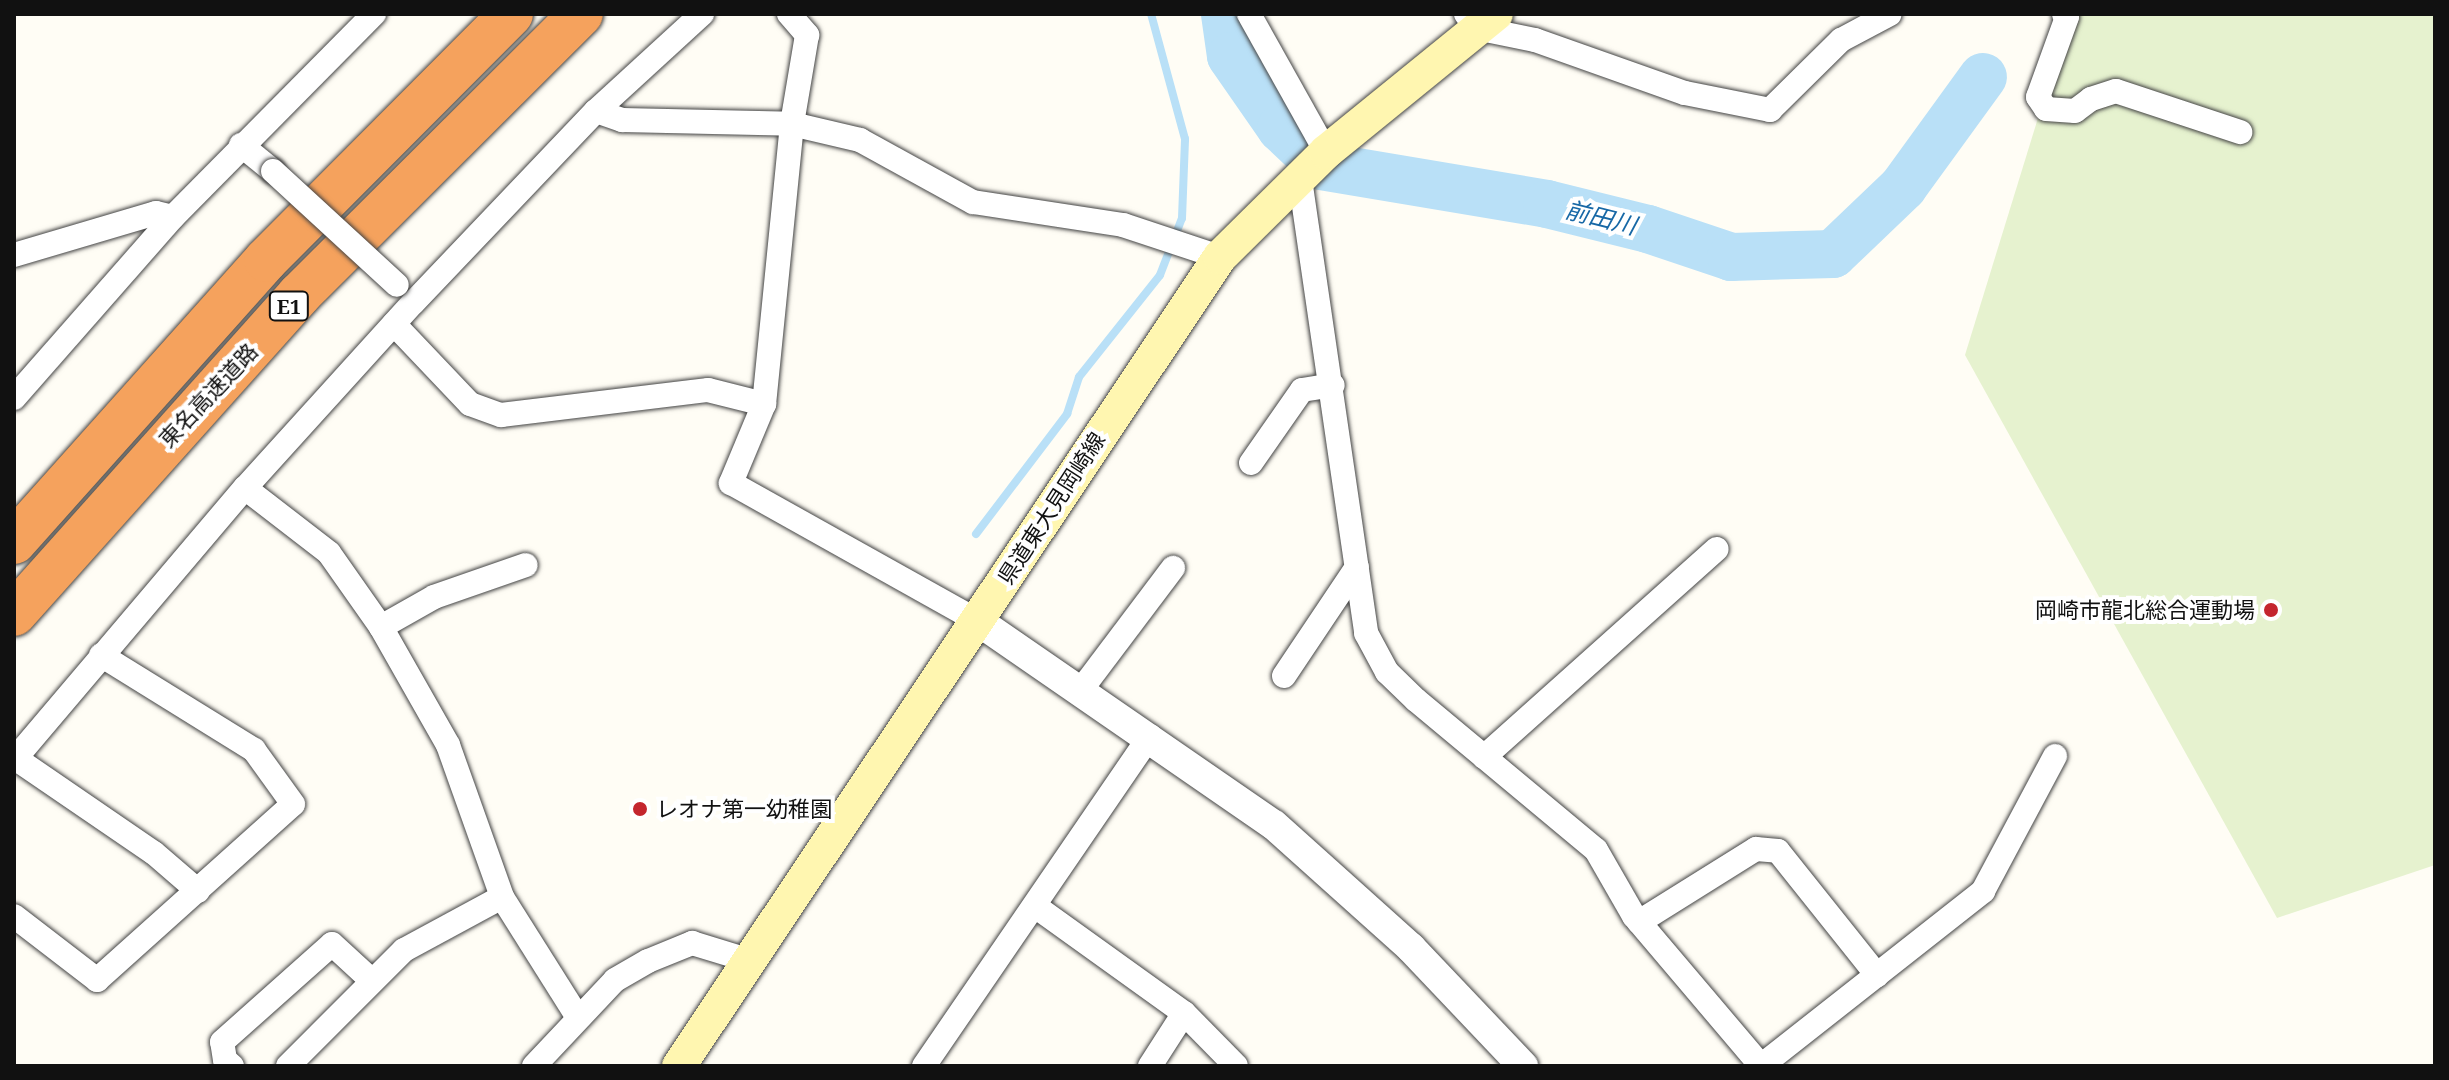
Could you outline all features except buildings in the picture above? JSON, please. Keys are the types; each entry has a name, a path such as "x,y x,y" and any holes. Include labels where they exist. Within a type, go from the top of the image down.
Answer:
{"highway":[{"name":"E1","path":"14,542 266,260 511,14"},
{"name":"東名高速道路","path":"14,614 299,295 581,14"}],"main road":[{"name":"県道東大見岡崎線","path":"679,1066 1220,257 1326,152 1479,19"}],"street":[{"path":"14,398 173,217 374,14"},
{"path":"198,891 154,853 15,759 245,488 394,324 405,294 702,14"},
{"path":"789,14 807,35 792,124 764,404 731,483 978,621 1150,736 1274,825 1411,948 1523,1066"},
{"path":"1249,14 1326,152"},
{"path":"1479,19 1685,93 1770,110 1841,40 1890,14"},
{"path":"2064,14 2067,17 2038,97 2046,109 2075,111 2091,99 2116,91 2240,132"},
{"path":"596,111 622,120 792,124 860,140 973,202 1123,225 1220,257"},
{"path":"241,145 405,294"},
{"path":"1300,179 1333,385 1366,633 1387,672 1596,850 1639,922 1761,1066 1983,891 2055,756"},
{"path":"14,255 156,213 173,217"},
{"path":"394,324 470,404 501,415 708,390 764,404"},
{"path":"1251,463 1302,390 1333,385"},
{"path":"245,488 329,553 381,627 448,745 502,897 577,1016"},
{"path":"1484,757 1717,549"},
{"path":"381,627 434,597 526,565"},
{"path":"1284,676 1357,567"},
{"path":"1081,690 1173,568"},
{"path":"14,916 97,980 293,804 254,750 101,655"},
{"path":"924,1066 1150,736"},
{"path":"1639,922 1756,849 1778,851 1877,975"},
{"path":"288,1066 404,950 502,897"},
{"path":"1035,906 1184,1013 1236,1066"},
{"path":"534,1066 577,1016 615,980 692,943 751,961"},
{"path":"232,1066 225,1060 222,1042 332,944 371,980"},
{"path":"1150,1066 1184,1013"}],"green space":[{"name":"岡崎市龍北総合運動場","path":"2070,14 2435,14 2435,865 2277,918 1965,355"}],"waterway":[{"path":"976,534 1067,414 1079,377 1160,275 1182,218 1185,139 1151,14"},
{"name":"前田川","path":"1225,14 1231,56 1281,128 1321,166 1547,204 1648,229 1731,257 1833,254 1903,187 1983,77"}],"place":[{"name":"岡崎市龍北総合運動場","path":"2271,610"},
{"name":"レオナ第一幼稚園","path":"640,809"}]}
